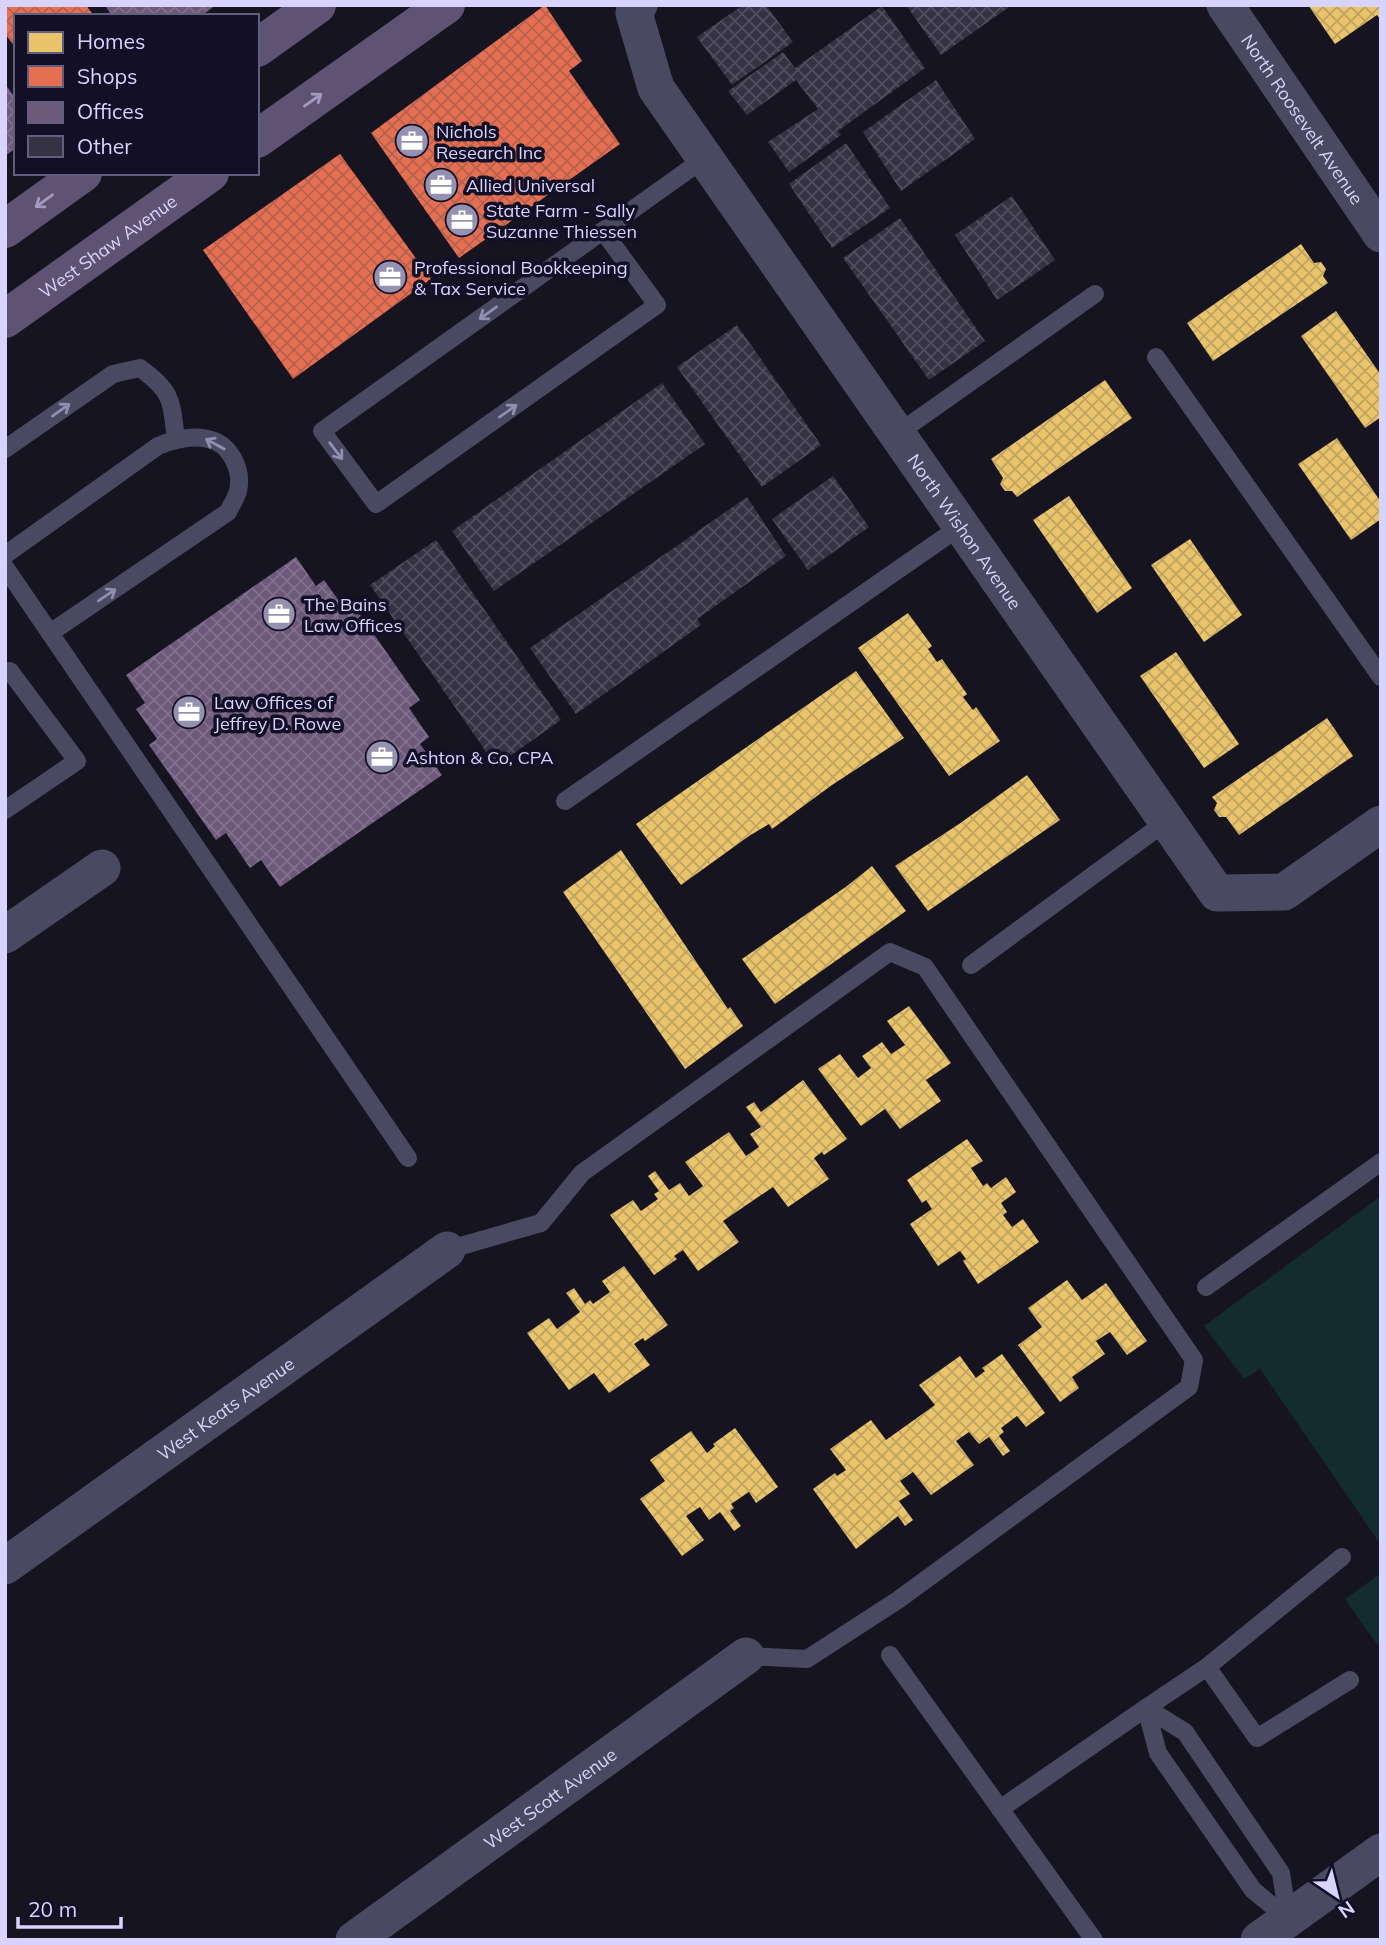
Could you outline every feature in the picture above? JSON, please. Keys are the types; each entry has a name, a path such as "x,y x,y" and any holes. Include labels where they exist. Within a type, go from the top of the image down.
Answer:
{"main road":[{"path":"259,47 317,5"},
{"path":"259,138 446,5"},
{"path":"5,229 80,175"},
{"name":"West Shaw Avenue","path":"5,319 207,175"}],"street":[{"name":"North Wishon Avenue","path":"639,5 635,13 656,88 1217,893 1284,892 1381,824"},
{"name":"North Roosevelt Avenue","path":"1225,5 1381,234"},
{"path":"5,934 102,867"},
{"name":"West Keats Avenue","path":"5,1566 447,1250"},
{"name":"West Scott Avenue","path":"354,1940 746,1656"},
{"path":"1259,1940 1381,1852"}],"lane":[{"path":"603,231 657,305 376,504 322,431 705,158"},
{"path":"897,434 1095,295"},
{"path":"1156,357 1381,677"},
{"path":"5,449 113,374 140,369 166,389 172,405 176,439"},
{"path":"5,555 158,446 176,439 209,439 233,455 239,474 238,492 228,512 50,633"},
{"path":"565,801 961,526"},
{"path":"5,567 408,1158"},
{"path":"5,674 10,671 77,761 5,810"},
{"path":"971,965 1167,821"},
{"path":"447,1250 541,1223 582,1173 890,952 925,967 1194,1360 1189,1387 898,1600 807,1659 746,1656"},
{"path":"1206,1287 1381,1162"},
{"path":"1000,1809 1207,1667 1342,1557"},
{"path":"890,1654 1094,1940"},
{"path":"1207,1667 1257,1738 1350,1680"},
{"path":"1146,1708 1158,1752 1253,1890 1289,1919"},
{"path":"1146,1708 1185,1732 1281,1873 1289,1919"}],"green space":[{"path":"1381,1196 1381,1545 1260,1369 1244,1379 1204,1326"},
{"path":"1381,1573 1381,1650 1345,1599"}],"building: Homes":[{"path":"1308,5 1381,5 1381,20 1377,15 1335,44"},
{"path":"1301,244 1314,263 1321,262 1326,269 1323,276 1328,283 1213,361 1187,323"},
{"path":"1336,311 1381,375 1381,417 1365,428 1301,336"},
{"path":"1105,380 1132,418 1017,497 1012,491 1005,491 1000,484 1003,478 991,459"},
{"path":"1337,438 1381,502 1381,519 1351,540 1298,464"},
{"path":"1069,496 1132,588 1097,613 1033,520"},
{"path":"1190,539 1242,615 1204,642 1151,565"},
{"path":"908,613 932,646 928,649 937,662 942,659 967,694 963,697 973,710 976,707 1000,741 949,776 858,648"},
{"path":"1176,652 1239,744 1204,768 1140,676"},
{"path":"856,671 904,738 832,785 772,829 769,824 749,836 681,885 636,824"},
{"path":"1327,718 1353,756 1239,835 1226,817 1219,817 1214,810 1217,803 1212,797"},
{"path":"1027,775 1060,820 928,911 895,866"},
{"path":"621,850 728,1009 730,1007 743,1026 685,1069 563,892"},
{"path":"872,866 906,911 775,1004 742,959"},
{"path":"909,1006 951,1063 926,1080 941,1101 900,1129 885,1109 861,1126 818,1069 840,1054 858,1078 871,1068 862,1056 882,1042 891,1054 905,1045 887,1021"},
{"path":"803,1080 847,1139 824,1155 822,1152 814,1158 829,1179 788,1207 773,1187 723,1221 739,1242 698,1271 683,1250 674,1256 677,1259 654,1275 610,1215 633,1200 641,1211 658,1199 654,1194 659,1191 648,1176 655,1171 669,1190 680,1183 689,1196 703,1186 685,1162 729,1132 746,1156 759,1147 750,1134 761,1127 746,1107 754,1102 761,1112"},
{"path":"967,1139 983,1161 971,1168 983,1186 987,1183 991,1188 1006,1177 1016,1192 1001,1203 1007,1212 1003,1215 1012,1227 1023,1219 1039,1242 978,1284 963,1261 966,1259 960,1251 938,1266 910,1224 932,1209 926,1200 922,1203 907,1180"},
{"path":"624,1266 668,1325 645,1341 643,1338 634,1344 650,1365 609,1393 594,1373 569,1390 527,1333 549,1318 557,1329 580,1312 566,1293 574,1288 585,1304 590,1300 593,1304 610,1292 602,1281"},
{"path":"1067,1280 1082,1300 1106,1283 1147,1341 1127,1355 1110,1332 1096,1341 1105,1354 1072,1377 1079,1388 1060,1402 1018,1345 1042,1327 1028,1308"},
{"path":"1002,1354 1045,1413 1026,1427 1017,1416 1001,1428 1004,1432 999,1436 1010,1451 1003,1456 989,1437 979,1444 969,1432 956,1441 974,1465 931,1495 913,1472 900,1481 910,1494 899,1501 913,1520 905,1526 898,1516 856,1549 813,1489 835,1473 837,1476 846,1470 830,1449 871,1420 886,1440 935,1405 919,1385 960,1356 976,1378 985,1371 982,1368"},
{"path":"735,1428 778,1487 756,1503 749,1492 731,1504 734,1508 730,1511 741,1526 734,1531 720,1512 709,1520 700,1507 686,1516 704,1540 682,1556 640,1499 665,1481 650,1460 691,1431 707,1453 715,1446 713,1444"}],"building: Shops":[{"path":"5,5 86,5 93,14 14,14 14,45 5,34"},
{"path":"545,5 582,61 569,71 620,144 459,258 371,133"},
{"path":"340,154 431,279 293,379 203,250"}],"building: Offices":[{"path":"105,5 216,5 204,14 111,14"},
{"path":"5,84 14,96 14,149 5,156"},
{"path":"296,557 316,586 324,580 344,608 352,603 420,700 409,708 429,737 420,744 442,775 280,887 261,860 250,868 226,833 216,840 149,745 157,739 136,709 145,703 126,675"}],"building: Other":[{"path":"743,5 766,5 793,42 732,85 697,37"},
{"path":"906,5 1012,5 941,55"},
{"path":"882,6 925,68 838,131 841,135 789,172 768,142 818,109 796,80 747,115 728,91 783,52 795,68"},
{"path":"936,80 975,139 901,191 863,132"},
{"path":"846,143 890,208 832,248 789,184"},
{"path":"1012,196 1055,260 997,300 955,235"},
{"path":"900,218 985,341 929,380 843,258"},
{"path":"737,325 821,445 762,487 677,367"},
{"path":"662,383 705,444 494,591 452,531"},
{"path":"833,476 869,527 808,570 772,519"},
{"path":"747,497 786,556 697,619 701,625 576,714 530,648"},
{"path":"436,540 561,720 496,766 370,585"}],"place":[{"name":"Nichols Research Inc","path":"412,141"},
{"name":"Allied Universal","path":"441,185"},
{"name":"State Farm - Sally Suzanne Thiessen","path":"462,220"},
{"name":"Professional Bookkeeping & Tax Service","path":"390,277"},
{"name":"The Bains Law Offices","path":"279,614"},
{"name":"Law Offices of Jeffrey D. Rowe","path":"189,712"},
{"name":"Ashton & Co, CPA","path":"382,757"}]}
